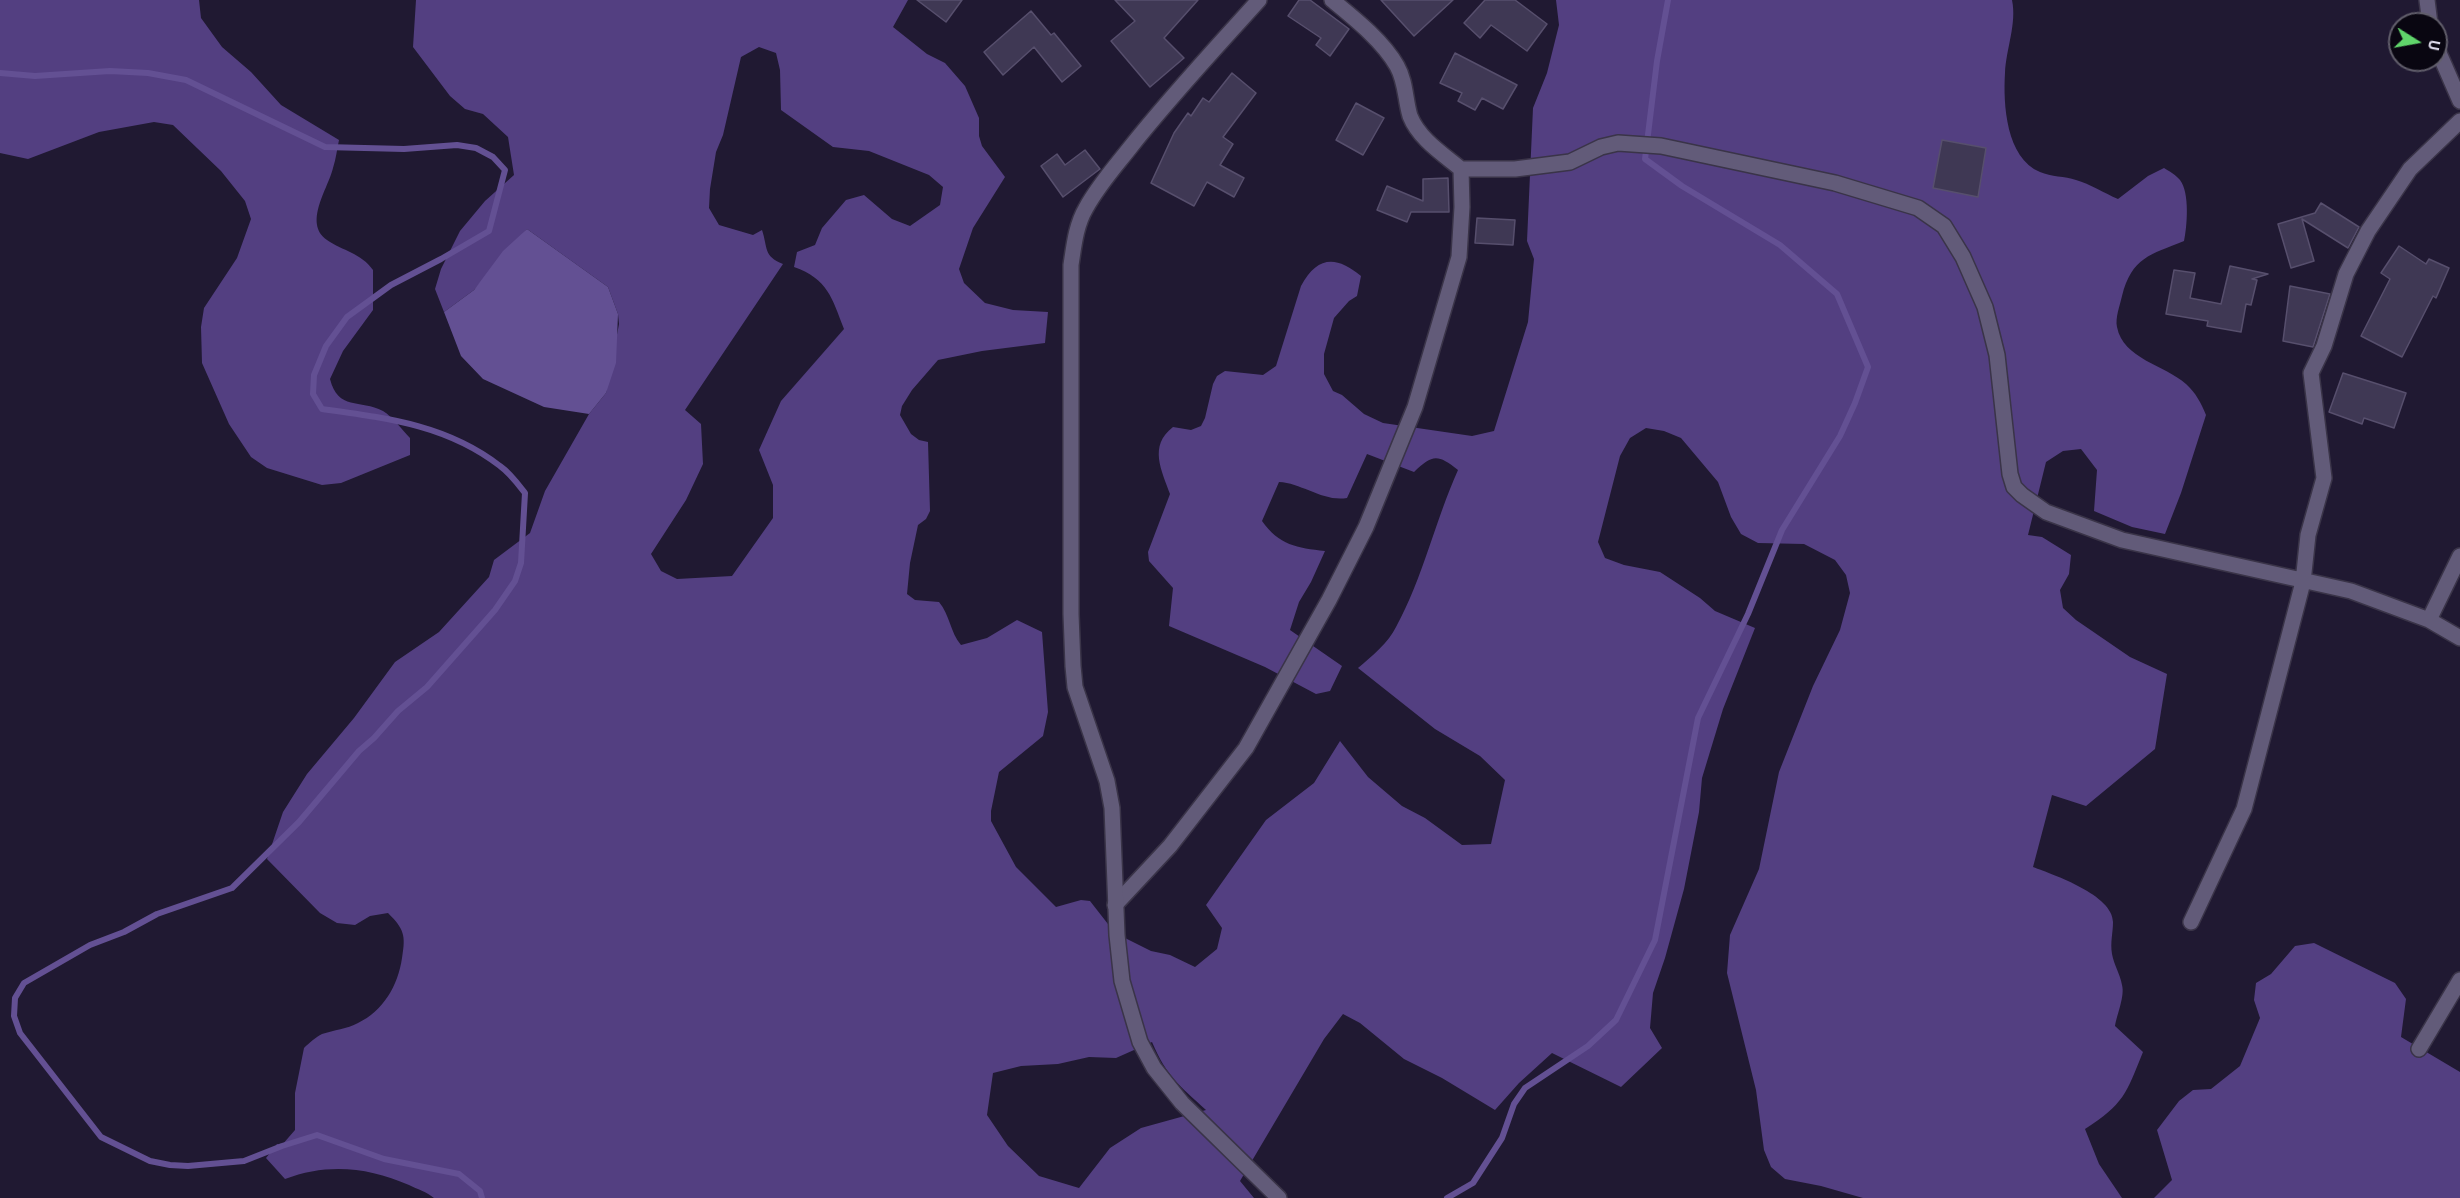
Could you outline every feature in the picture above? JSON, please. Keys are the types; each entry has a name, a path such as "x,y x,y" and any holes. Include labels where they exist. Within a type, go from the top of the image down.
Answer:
{"street":[{"path":"1259,0 1209,53 1105,180 1085,209 1075,236 1071,265 1071,614 1075,687 1109,790 1112,808 1115,905 1122,981 1140,1042 1154,1068 1182,1103 1279,1198"},
{"path":"1332,0 1358,21 1396,63 1405,83 1410,114 1421,136 1461,169 1515,170 1570,162 1601,147 1618,142 1661,146 1835,183 1918,208 1944,226 1963,257 1985,308 1998,355 2010,474 2014,487 2022,495 2046,512 2122,540 2351,591 2429,620 2460,638"},
{"path":"2447,72 2460,101"},
{"path":"2191,922 2244,809 2303,582 2308,535 2324,478 2311,373 2324,346 2346,274 2368,231 2410,170 2460,121"},
{"path":"1115,905 1170,846 1246,748 1329,600 1366,527 1415,407 1459,257 1462,207 1461,169"},
{"path":"2429,620 2460,556"},
{"path":"2419,1048 2460,980"}],"shaded area":[{"path":"0,0 199,0 201,18 222,47 251,72 281,105 339,140 333,168 319,206 317,225 320,233 327,240 357,256 373,270 373,310 343,351 330,379 338,396 344,400 374,407 390,417 410,438 410,455 341,483 322,485 267,468 251,457 229,424 202,363 201,327 204,308 237,258 251,219 245,201 221,171 173,125 154,122 99,132 28,159 0,153"},
{"path":"416,0 908,0 893,27 927,54 945,63 965,86 979,118 979,136 982,146 1005,177 973,228 959,269 964,283 985,303 1013,310 1048,312 1045,343 982,351 938,360 912,390 902,406 900,415 911,434 919,440 928,442 930,511 926,519 918,525 910,563 907,594 915,600 939,602 961,645 987,638 1017,620 1042,632 1048,712 1043,736 999,772 991,821 1016,867 1056,907 1081,900 1090,901 1115,933 1151,951 1170,955 1195,967 1217,949 1222,928 1206,905 1266,820 1314,783 1340,741 1368,777 1402,806 1425,818 1462,845 1491,844 1505,780 1480,756 1435,729 1358,668 1379,649 1396,627 1421,569 1458,470 1445,461 1435,458 1430,459 1414,472 1367,454 1347,498 1329,497 1296,485 1279,482 1262,521 1275,535 1289,544 1325,551 1299,602 1290,630 1342,666 1330,691 1316,694 1265,667 1169,626 1173,588 1149,561 1148,552 1170,494 1159,459 1159,450 1165,434 1173,427 1191,430 1201,426 1213,384 1217,376 1225,371 1263,375 1276,366 1301,286 1314,269 1328,262 1343,264 1361,276 1357,296 1349,301 1334,318 1324,354 1324,374 1333,391 1342,395 1364,414 1383,423 1472,436 1494,431 1528,322 1534,259 1527,241 1533,108 1547,73 1559,25 1556,0 2012,0 2013,18 2006,64 2006,114 2013,143 2029,165 2049,175 2081,182 2118,199 2148,176 2164,168 2180,180 2183,186 2187,219 2184,241 2152,254 2137,265 2126,283 2119,307 2117,327 2127,347 2186,384 2198,398 2206,415 2165,534 2132,527 2094,511 2097,470 2081,449 2063,451 2046,462 2028,535 2042,537 2071,555 2069,574 2060,590 2063,608 2076,620 2130,657 2167,674 2155,749 2086,806 2052,795 2033,867 2081,887 2093,895 2110,912 2113,922 2112,954 2123,989 2115,1026 2143,1052 2127,1088 2116,1105 2085,1129 2099,1164 2122,1198 1863,1198 1785,1179 1771,1167 1764,1150 1756,1090 1727,973 1730,935 1759,869 1779,772 1813,686 1840,630 1850,593 1846,575 1835,560 1804,544 1758,543 1741,534 1731,517 1718,482 1681,438 1664,431 1646,428 1630,438 1620,456 1598,542 1605,558 1624,565 1660,572 1700,598 1715,611 1755,628 1723,709 1702,778 1699,812 1684,889 1653,993 1650,1028 1662,1048 1621,1087 1552,1053 1519,1083 1495,1110 1442,1078 1404,1059 1360,1023 1343,1014 1324,1039 1240,1181 1254,1198 434,1198 394,1179 363,1171 332,1169 285,1179 266,1158 277,1144 282,1145 295,1130 295,1093 304,1048 322,1034 358,1023 382,1005 397,978 404,938 401,928 388,913 370,916 355,925 337,923 320,913 267,859 283,812 307,774 354,718 395,662 439,632 489,577 494,560 530,533 545,491 589,414 606,393 619,324 618,314 608,287 527,229 474,290 444,312 435,289 441,269 460,231 485,201 514,175 508,137 483,114 465,109 450,96 413,47","holes":["759,47 776,53 780,70 781,110 833,147 869,151 929,175 943,187 940,205 910,226 892,219 864,195 846,200 822,228 815,245 797,252 794,267 814,277 822,284 832,299 844,329 781,401 759,450 773,485 773,518 732,576 677,579 661,571 651,554 686,500 703,464 701,424 685,410 783,264 769,254 762,230 753,235 719,225 709,208 716,152 723,135 741,57","1152,1042 1169,1072 1181,1087 1206,1110 1141,1128 1110,1148 1079,1188 1039,1176 1008,1146 987,1115 993,1073 1021,1066 1058,1064 1089,1057 1116,1058"]},
{"path":"527,229 608,287 618,314 616,363 606,393 589,414 544,407 483,379 461,356 444,312 474,290 503,251"},
{"path":"2314,943 2395,983 2406,999 2401,1037 2460,1072 2460,1198 2154,1198 2172,1180 2157,1130 2179,1101 2193,1090 2211,1089 2240,1066 2260,1018 2254,1000 2256,983 2271,974 2295,946"}],"building":[{"path":"917,0 962,0 946,22"},
{"path":"1115,0 1198,0 1164,38 1184,58 1150,87 1111,41 1135,21"},
{"path":"1299,0 1310,0 1349,29 1330,56 1316,45 1321,38 1288,16"},
{"path":"1381,0 1453,0 1414,36"},
{"path":"1485,0 1515,0 1547,24 1527,51 1491,25 1480,38 1464,23"},
{"path":"1031,11 1051,35 1054,33 1081,66 1062,82 1034,47 1003,75 984,52"},
{"path":"1455,53 1517,85 1503,109 1482,98 1475,110 1458,101 1462,93 1440,83"},
{"path":"1232,73 1256,93 1223,137 1233,144 1220,165 1244,178 1234,197 1207,182 1194,206 1151,183 1174,133 1188,113 1191,116 1203,98 1209,102"},
{"path":"1356,103 1384,118 1363,155 1336,140"},
{"path":"1942,140 1986,148 1978,197 1933,188"},
{"path":"1085,150 1100,169 1063,197 1041,166 1057,154 1065,165"},
{"path":"1448,178 1449,212 1411,212 1407,222 1377,210 1387,186 1423,201 1423,179"},
{"path":"2321,203 2359,227 2348,248 2302,219 2314,261 2291,268 2278,224 2315,213"},
{"path":"1477,218 1515,220 1513,245 1475,243"},
{"path":"2399,246 2426,264 2429,259 2449,268 2436,298 2433,296 2402,357 2361,336 2390,279 2381,273"},
{"path":"2230,266 2268,274 2252,279 2257,280 2251,305 2246,304 2241,332 2207,326 2208,321 2166,314 2174,270 2195,273 2190,298 2221,304"},
{"path":"2290,286 2330,294 2313,347 2283,341"},
{"path":"2343,373 2406,393 2394,428 2364,418 2362,424 2329,412"}],"waterway":[{"path":"1447,1198 1473,1183 1502,1138 1514,1104 1525,1088 1588,1046 1616,1020 1655,940 1698,718 1748,614 1782,530 1840,436 1868,367 1837,294 1780,245 1682,186 1645,159 1657,61 1668,0"},
{"path":"0,73 35,76 110,71 148,73 186,80 325,147 404,149 457,145 476,148 493,157 505,170 489,231 391,285 347,317 326,346 314,375 313,394 322,409 393,420 438,432 480,452 507,472 525,493 521,563 515,581 495,610 427,687 398,711 359,751 299,822 232,888 157,914 124,932 90,945 24,983 15,998 14,1016 20,1033 101,1137 150,1161 188,1166 244,1161 317,1135 384,1159 459,1174 480,1191 482,1198"}]}
